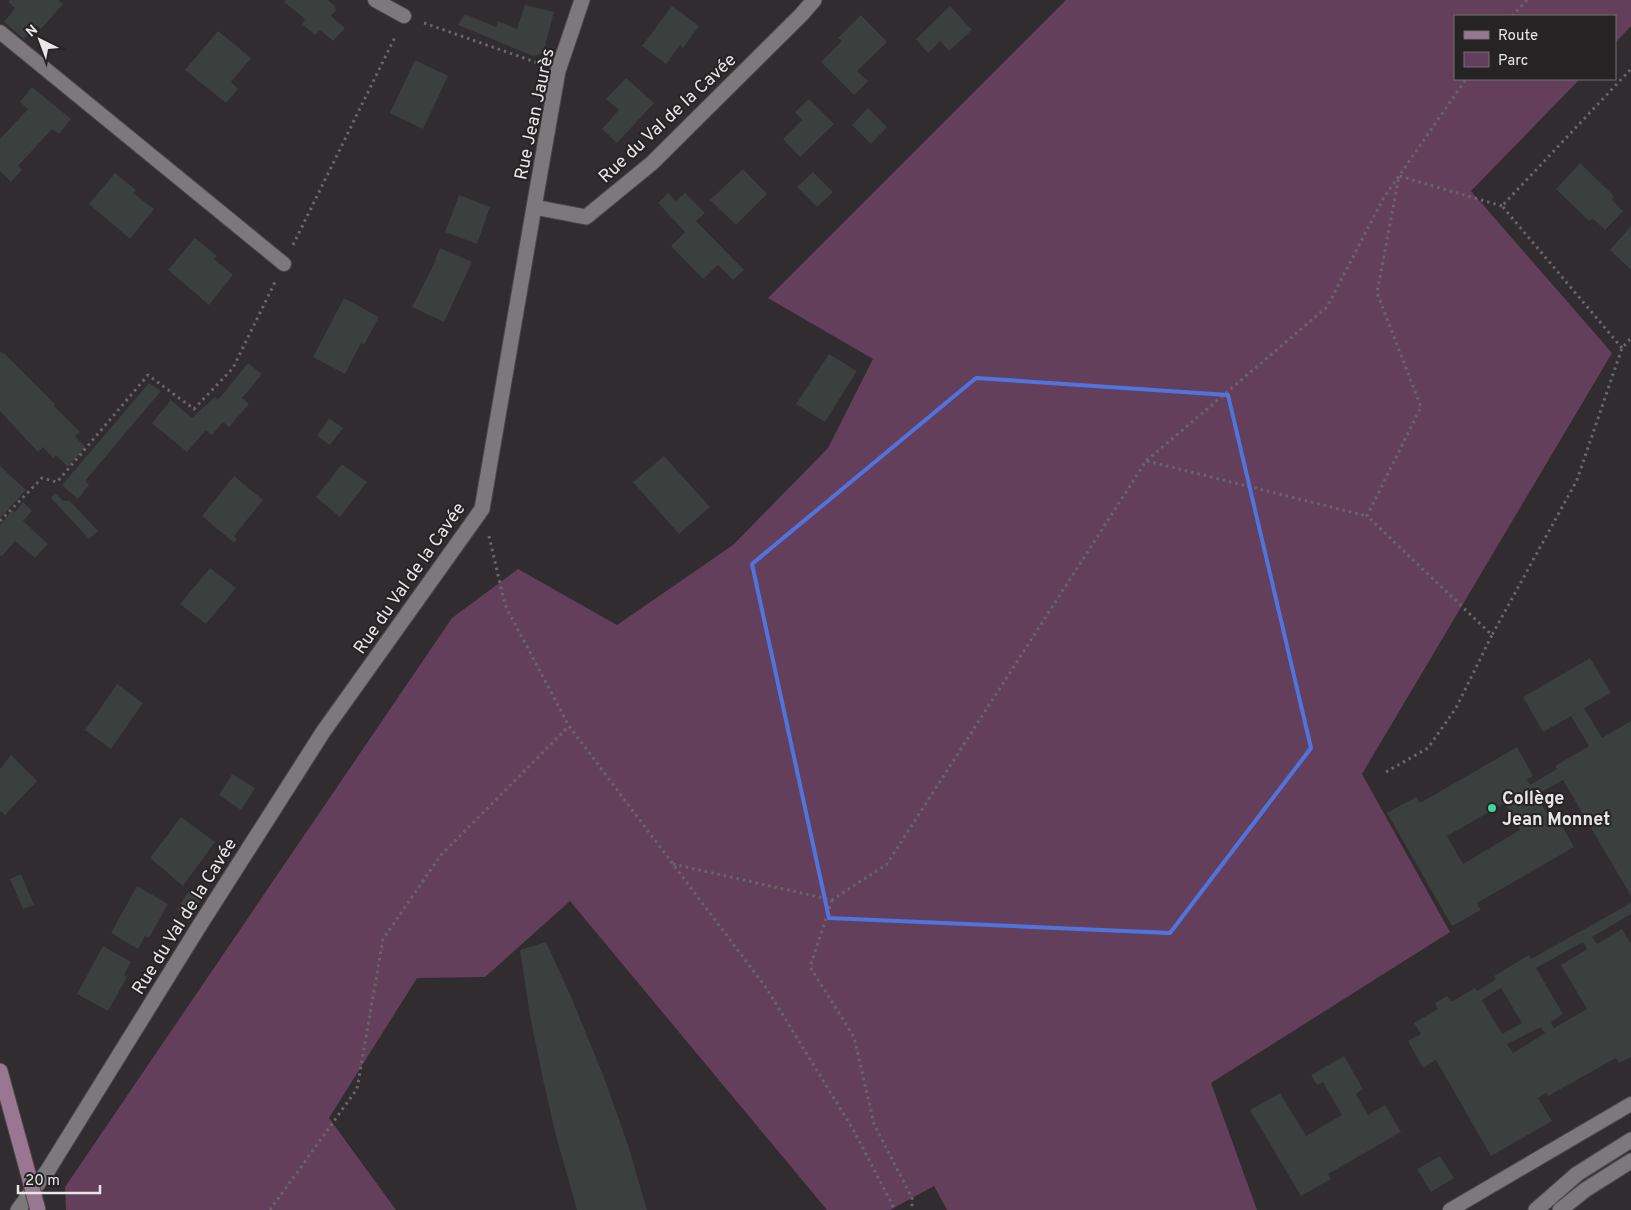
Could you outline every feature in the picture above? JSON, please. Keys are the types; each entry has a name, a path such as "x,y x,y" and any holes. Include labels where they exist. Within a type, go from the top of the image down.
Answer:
{"main road":[{"path":"0,1071 38,1210"}],"street":[{"name":"Rue Jean Jaurès","path":"534,207 558,71 582,0"},
{"name":"Rue du Val de la Cavée","path":"18,1210 48,1170 198,928 323,732 482,509 534,207 586,217 652,163 814,0"},
{"path":"1536,1210 1577,1174 1631,1140"},
{"path":"1560,1210 1585,1190 1631,1160"}],"lane":[{"path":"375,0 404,16"},
{"path":"0,32 284,264"},
{"path":"1450,1210 1631,1104"}],"path":[{"path":"1513,15 1527,0"},
{"path":"0,520 42,478 57,482 148,376 194,409 233,368 404,16 545,66"},
{"path":"1502,206 1631,69"},
{"path":"912,1210 912,1198 874,1124 854,1037 810,968 832,900 887,864 1146,461 1327,307 1383,199 1465,80"},
{"path":"1399,176 1502,206 1622,348"},
{"path":"1367,516 1421,407 1377,293 1399,176"},
{"path":"1386,772 1428,748 1456,708 1492,635 1577,480 1622,348 1631,338"},
{"path":"1146,461 1367,516 1492,635"},
{"path":"482,509 505,605 569,726 767,989 854,1131 895,1210"},
{"path":"270,1210 357,1089 383,940 441,855 569,726"},
{"path":"673,864 832,900"}],"highlighted area":[{"path":"976,378 1228,395 1311,748 1170,933 829,918 752,564"}],"green space":[{"path":"1066,0 1631,0 1631,26 1616,42 1616,15 1454,15 1454,80 1579,80 1471,191 1612,353 1362,774 1450,932 1211,1083 1257,1210 947,1210 934,1186 890,1210 827,1210 570,901 485,977 417,978 329,1118 396,1210 66,1210 65,1187 452,618 518,569 617,625 733,545 828,448 873,359 768,298"}],"building":[{"path":"10,0 58,0 63,4 41,29 36,25 24,39 4,22 15,8 8,2"},
{"path":"286,0 328,0 335,6 336,10 331,16 345,28 333,41 320,30 315,35 302,24 305,19 284,2"},
{"path":"525,5 554,12 543,53 534,56 458,25 465,14 496,27 498,21 517,29"},
{"path":"672,6 699,26 683,48 680,45 666,64 642,46"},
{"path":"950,6 972,30 949,51 940,41 928,53 916,39"},
{"path":"861,15 887,42 857,71 868,81 854,95 821,62 842,41 838,38"},
{"path":"218,31 251,58 231,82 238,89 226,103 185,70"},
{"path":"415,60 448,76 423,129 390,113"},
{"path":"626,78 654,103 617,143 602,129 619,110 606,99"},
{"path":"32,87 71,119 59,134 52,129 18,166 22,170 11,182 0,171 0,139 28,109 20,102"},
{"path":"809,99 834,124 800,157 783,139 802,120 795,112"},
{"path":"868,108 887,127 871,144 852,125"},
{"path":"1580,163 1614,196 1612,200 1623,211 1605,230 1593,219 1589,221 1556,189"},
{"path":"743,169 767,194 736,225 710,200"},
{"path":"813,172 833,192 817,207 797,187"},
{"path":"115,173 136,190 133,193 154,209 130,239 89,204"},
{"path":"668,193 676,201 685,193 705,213 696,221 744,270 733,280 718,265 703,279 671,246 685,232 658,203"},
{"path":"459,195 490,207 477,244 445,232"},
{"path":"1631,226 1631,270 1610,250"},
{"path":"195,238 217,256 214,259 233,275 209,305 168,270"},
{"path":"440,248 472,262 444,322 412,307 436,260"},
{"path":"344,298 379,317 364,345 361,343 345,374 313,357"},
{"path":"0,351 55,404 54,406 80,432 75,436 85,447 68,467 56,455 53,458 43,447 38,452 0,411"},
{"path":"829,354 857,371 825,422 796,404"},
{"path":"248,363 262,374 242,398 249,404 229,427 223,422 212,435 206,430 187,452 152,423 171,400 192,418 215,397 218,400"},
{"path":"149,383 161,391 85,481 89,485 78,499 62,485"},
{"path":"329,418 343,428 330,445 317,436"},
{"path":"664,456 710,507 679,534 633,482"},
{"path":"342,464 367,482 340,517 316,497"},
{"path":"0,466 26,490 0,518"},
{"path":"234,476 263,500 234,536 237,539 234,543 202,516"},
{"path":"55,493 63,501 70,501 98,531 89,539 51,498"},
{"path":"23,502 32,511 23,521 48,544 35,558 15,541 2,556 0,555 0,525"},
{"path":"210,568 236,588 206,624 180,604"},
{"path":"1590,658 1611,693 1584,708 1602,738 1631,721 1631,896 1563,780 1536,795 1552,822 1558,819 1574,847 1477,903 1481,910 1452,926 1387,813 1416,797 1420,803 1517,747 1533,776 1527,779 1530,785 1557,769 1555,766 1589,746 1571,716 1543,732 1523,697","holes":["1505,803 1520,830 1463,864 1447,836"]},
{"path":"117,684 143,703 111,749 85,730"},
{"path":"11,755 37,781 5,815 0,811 0,769"},
{"path":"232,774 255,788 241,810 219,795"},
{"path":"181,817 215,842 183,886 150,858"},
{"path":"21,874 34,905 23,909 10,879"},
{"path":"137,886 168,904 149,938 145,936 138,949 111,933"},
{"path":"189,891 200,901 190,917 177,909"},
{"path":"1631,903 1631,914 1592,937 1597,944 1622,929 1631,944 1631,1057 1619,1063 1616,1058 1548,1096 1546,1093 1538,1098 1552,1121 1491,1156 1436,1060 1423,1068 1408,1041 1421,1034 1414,1023 1438,1009 1435,1003 1447,996 1451,1002 1475,988 1477,991 1496,979 1494,976 1529,955 1531,959","holes":["1583,942 1587,949 1561,965 1587,1009 1554,1028 1551,1022 1563,1014 1536,968","1501,988 1522,1023 1502,1034 1482,1000","1541,1027 1545,1033 1513,1053 1507,1044"]},
{"path":"546,942 605,1080 628,1145 647,1210 577,1210 556,1136 544,1084 530,1016 520,950"},
{"path":"103,946 131,962 124,975 127,977 108,1011 77,994"},
{"path":"1344,1056 1363,1089 1356,1094 1368,1115 1385,1105 1401,1132 1328,1174 1331,1179 1301,1196 1250,1110 1280,1093 1306,1136 1342,1115 1323,1082 1317,1085 1311,1075"},
{"path":"1440,1156 1454,1178 1431,1192 1417,1169"}],"place":[{"name":"Collège Jean Monnet","path":"1492,808"}]}
